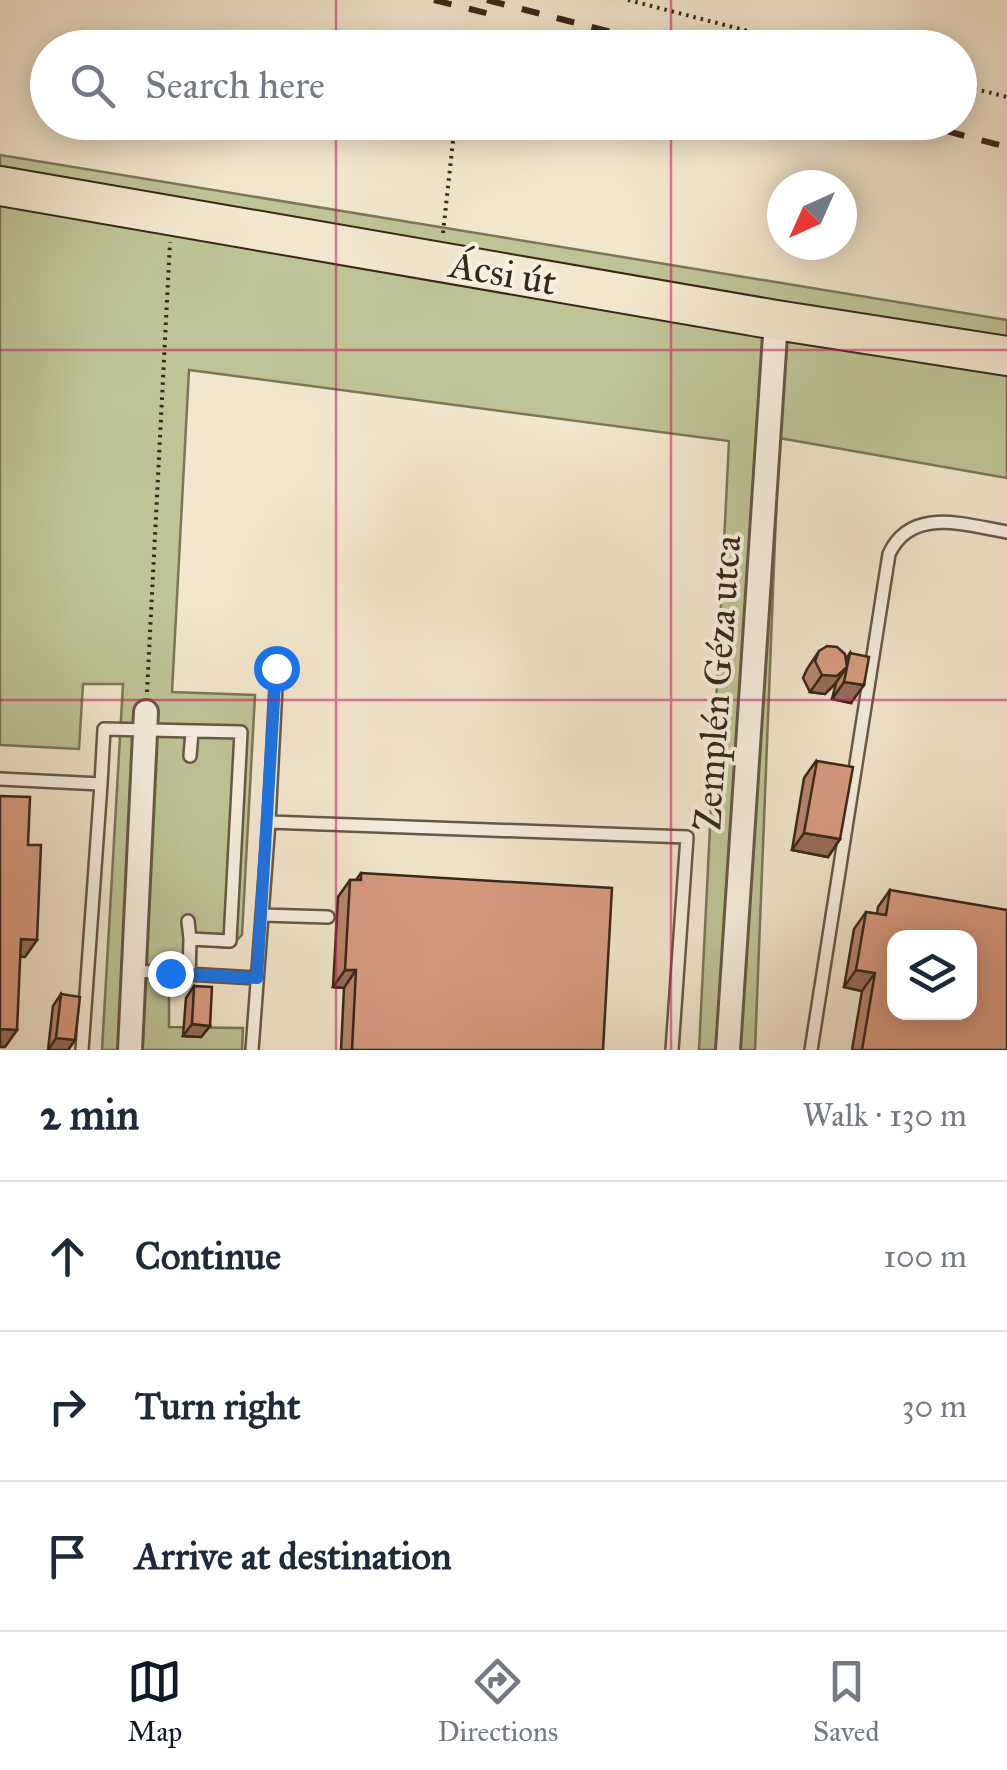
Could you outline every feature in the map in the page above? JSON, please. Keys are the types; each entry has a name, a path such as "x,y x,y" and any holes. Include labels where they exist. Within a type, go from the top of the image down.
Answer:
{"main road":[{"name":"Ácsi út","path":"0,186 1007,356"}],"street":[{"name":"Zemplén Géza utca","path":"728,1050 776,320"},
{"path":"130,1050 145,722"}],"lane":[{"path":"811,1050 888,554 900,535 933,521 1007,532"},
{"path":"856,660 872,662"},
{"path":"252,1050 276,668"},
{"path":"82,1050 104,729 145,722 192,732 241,732 230,941 190,938"},
{"path":"190,756 192,732"},
{"path":"0,779 102,784"},
{"path":"269,822 687,837 672,1050"},
{"path":"262,915 328,918"},
{"path":"188,921 189,974"},
{"path":"134,971 257,978"}],"path":[{"path":"628,0 744,30"},
{"path":"977,89 1007,97"},
{"path":"439,262 453,140"},
{"path":"145,722 172,215"}],"green space":[{"path":"0,155 1007,320 1007,478 779,438 755,1050 699,1050 729,441 189,370 172,692 255,695 242,935 229,948 196,945 196,981 169,982 169,1027 243,1028 242,1050 102,1050 123,684 83,684 79,749 0,745"}],"building":[{"path":"827,646 837,647 845,654 847,667 837,676 822,675 815,661 819,651"},
{"path":"850,653 869,657 864,685 844,682"},
{"path":"817,761 853,767 840,839 804,833"},
{"path":"0,796 30,797 28,845 41,845 37,940 21,939 17,1030 0,1029"},
{"path":"361,873 612,888 603,1050 352,1050 356,970 345,970 350,880 361,880"},
{"path":"890,890 1007,910 1007,1050 862,1050 875,973 856,970 866,912 886,915"},
{"path":"194,986 212,987 210,1026 192,1024"},
{"path":"61,994 80,997 75,1040 56,1038"}],"railway":[{"path":"434,0 502,17"},
{"path":"487,0 603,30"},
{"path":"977,139 1007,147"}],"route":[{"path":"170,973 257,978 276,668"}]}
